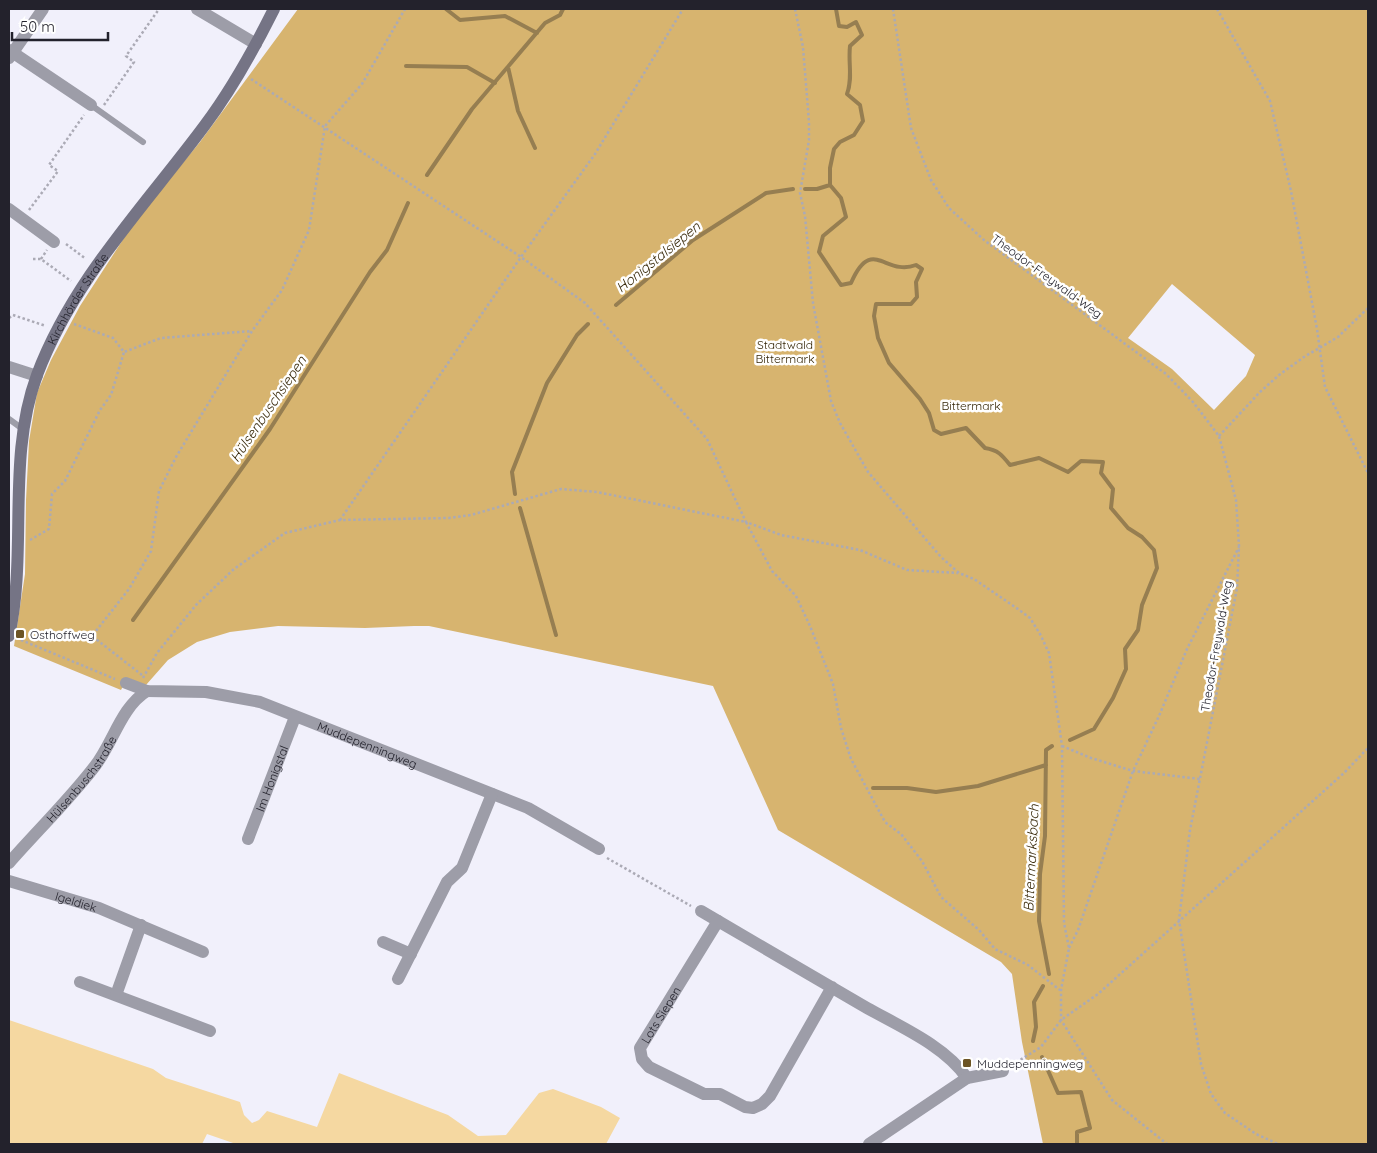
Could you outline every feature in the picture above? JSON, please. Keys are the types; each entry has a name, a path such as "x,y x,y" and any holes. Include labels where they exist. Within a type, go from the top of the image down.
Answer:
{"main road":[{"name":"Kirchhörder Straße","path":"13,637 19,476 25,431 37,376 50,345 96,266 118,234 204,126 232,86 274,9"}],"street":[{"path":"43,9 10,54 95,109"},
{"path":"197,9 256,44"},
{"path":"9,209 54,242"},
{"path":"9,367 37,376"},
{"name":"Muddepenningweg","path":"126,683 147,692 155,690 206,692 260,702 528,808 599,849"},
{"name":"Hülsenbuschstraße","path":"9,863 96,765 118,726 138,698 147,692"},
{"name":"Im Honigstal","path":"248,839 295,717"},
{"path":"398,979 447,882 462,868 492,794"},
{"name":"Igeldiek","path":"9,881 99,908 203,952"},
{"path":"701,911 931,1045 961,1069 967,1078"},
{"name":"Lots Siepen","path":"718,921 640,1048 642,1059 649,1068 704,1094 720,1094 744,1106 753,1108 762,1104 770,1096 832,987"},
{"path":"116,995 141,925"},
{"path":"383,942 411,954"},
{"path":"80,982 210,1031"},
{"path":"869,1144 967,1078 1003,1071"}],"lane":[{"path":"95,109 143,142"},
{"path":"9,419 25,431"}],"path":[{"path":"23,219 58,171 50,165 134,62 126,56 159,9"},
{"path":"405,9 362,84 325,126 309,230 282,290 252,331 176,457 160,491 151,551 129,589 92,636 143,676 157,653 196,605 234,570 285,533 340,520 464,516 561,489 597,492 746,522 781,535 860,550 907,570 959,574 974,580 1030,618 1049,653 1062,746 1064,923 1069,948"},
{"path":"340,520 521,257 595,154 683,9"},
{"path":"795,9 803,47 810,122 809,140 800,193 805,216 813,304 831,401 840,423 875,482 940,557 959,574"},
{"name":"Theodor-Freywald-Weg","path":"893,9 911,128 930,180 949,208 984,240 1166,374 1194,402 1219,436 1236,500 1240,546 1237,588 1190,830 1179,920 1201,1064 1211,1094 1225,1113 1256,1134 1278,1144"},
{"path":"1218,9 1270,101 1291,191 1320,348 1325,387 1368,473"},
{"path":"248,76 521,257 585,303 707,439 746,522 772,571 796,596 810,626 833,684 841,728 852,759 885,822 901,834 922,862 941,897 978,930 994,949 1028,965 1060,990"},
{"path":"54,242 57,237 86,259"},
{"path":"33,259 41,259 71,281"},
{"path":"1219,436 1260,392 1304,357 1338,337 1368,308"},
{"path":"9,312 46,326"},
{"path":"9,318 13,315"},
{"path":"71,323 113,338 124,352"},
{"path":"124,352 161,338 252,331"},
{"path":"26,542 49,529 52,494 64,481 100,410 110,395 124,352"},
{"path":"1166,1144 1112,1100 1061,1020 1060,990 1069,948 1082,920 1132,771 1159,716 1187,649 1240,546"},
{"path":"13,637 126,683"},
{"path":"1062,746 1091,758 1132,771 1200,778"},
{"path":"1003,1071 1041,1047 1061,1020 1098,994 1337,779 1368,748"},
{"path":"599,849 600,854 701,911"}],"shaded area":[{"path":"9,1020 153,1069 166,1078 240,1102 244,1115 252,1123 259,1120 267,1111 317,1127 339,1073 448,1115 478,1136 506,1135 539,1093 553,1089 601,1107 620,1118 606,1144 236,1144 207,1134 202,1144 9,1144"}],"green space":[{"name":"Stadtwald Bittermark","path":"298,9 1368,9 1368,1144 1043,1144 1022,1042 1012,974 1001,962 778,830 713,686 429,626 365,628 278,626 230,632 197,642 168,660 146,685 127,678 121,690 14,646 25,574 29,441 37,393 51,360 80,306 135,221 200,142","holes":["1172,284 1255,355 1246,376 1214,410 1172,369 1128,338"]}],"waterway":[{"path":"446,9 460,20 505,16 537,33"},
{"name":"Hülsenbuschsiepen","path":"427,175 472,109 545,23 560,15 563,9"},
{"name":"Bittermarksbach","path":"836,9 839,26 847,27 856,22 862,35 850,46 850,82 847,94 860,105 863,121 854,135 840,142 834,149 830,168 830,185 841,198 846,217 823,236 819,252 841,285 851,283 859,269 866,262 873,259 896,266 916,265 922,269 916,282 917,297 911,304 876,304 874,316 878,338 889,363 920,399 929,413 934,430 941,434 966,428 985,448 993,450 1005,458 1010,465 1039,458 1068,472 1081,461 1103,462 1101,473 1113,489 1111,508 1128,528 1142,537 1154,550 1157,568 1142,605 1138,630 1125,649 1126,669 1113,698 1094,729 1070,740"},
{"path":"406,66 467,67 495,83"},
{"path":"508,67 518,111 535,148"},
{"name":"Honigstalsiepen","path":"805,189 817,189 830,185"},
{"name":"Honigstalsiepen","path":"616,305 693,240 766,193 793,189"},
{"name":"Hülsenbuschsiepen","path":"133,620 270,429 370,272 387,250 408,203"},
{"name":"Honigstalsiepen","path":"515,494 512,472 547,383 577,335 588,324"},
{"name":"Honigstalsiepen","path":"520,508 556,635"},
{"name":"Bittermarksbach","path":"1049,974 1039,921 1040,874 1045,836 1046,750 1052,746"},
{"path":"873,788 907,788 936,792 978,786 1046,765"},
{"name":"Bittermarksbach","path":"1033,1041 1036,1027 1034,1002 1043,986"},
{"name":"Bittermarksbach","path":"1042,1057 1058,1093 1081,1092 1090,1128 1077,1132 1077,1144"}],"place":[{"name":"Osthoffweg","path":"20,634"},
{"name":"Muddepenningweg","path":"967,1063"}],"park label":[{"name":"Bittermark","path":"971,405"}]}
